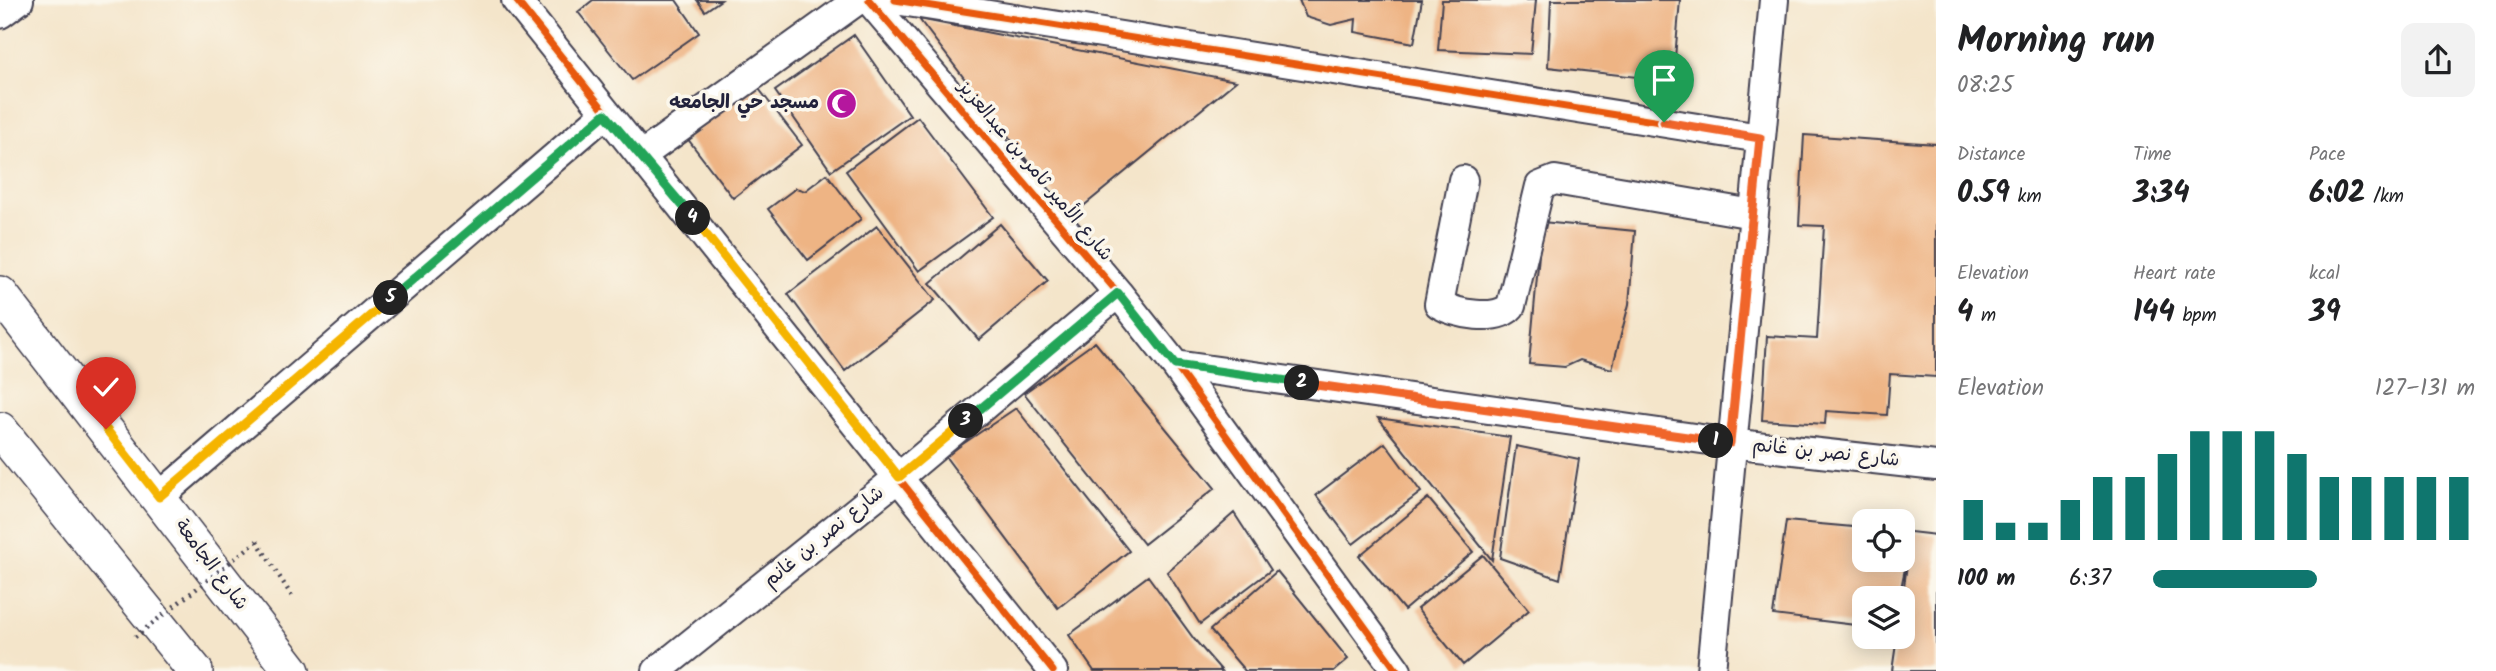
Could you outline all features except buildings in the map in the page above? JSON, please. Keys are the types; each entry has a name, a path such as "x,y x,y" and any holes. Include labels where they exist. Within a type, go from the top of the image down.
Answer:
{"main road":[{"name":"شارع الجامعة","path":"0,294 292,671"},
{"path":"0,430 188,663"}],"street":[{"path":"0,14 19,0"},
{"path":"516,0 1053,671"},
{"path":"642,155 858,0"},
{"name":"شارع الأمير ثامر بن عبدالعزيز","path":"869,0 1118,293 1175,365 1397,671"},
{"path":"895,0 1760,138"},
{"path":"1711,671 1730,443 1774,0"},
{"path":"159,497 605,114"},
{"path":"1464,180 1439,304 1448,309 1495,315 1511,306 1539,186 1545,181 1555,180 1753,214"},
{"name":"شارع نصر بن غانم","path":"657,671 899,477 1118,293"},
{"name":"شارع نصر بن غانم","path":"1175,365 1730,443 1936,466"}],"path":[{"path":"135,637 257,541 293,597"}],"cycle path":[{"path":"516,0 1053,671"},
{"path":"869,0 1118,293 1175,365 1397,671"},
{"path":"895,0 1760,138"}],"place":[{"name":"مسجد حي الجامعه","path":"842,103"}],"route":[{"path":"106,429 159,497 605,114 642,155 899,477 1118,293 1175,365 1730,443 1760,138 1664,122"}]}
